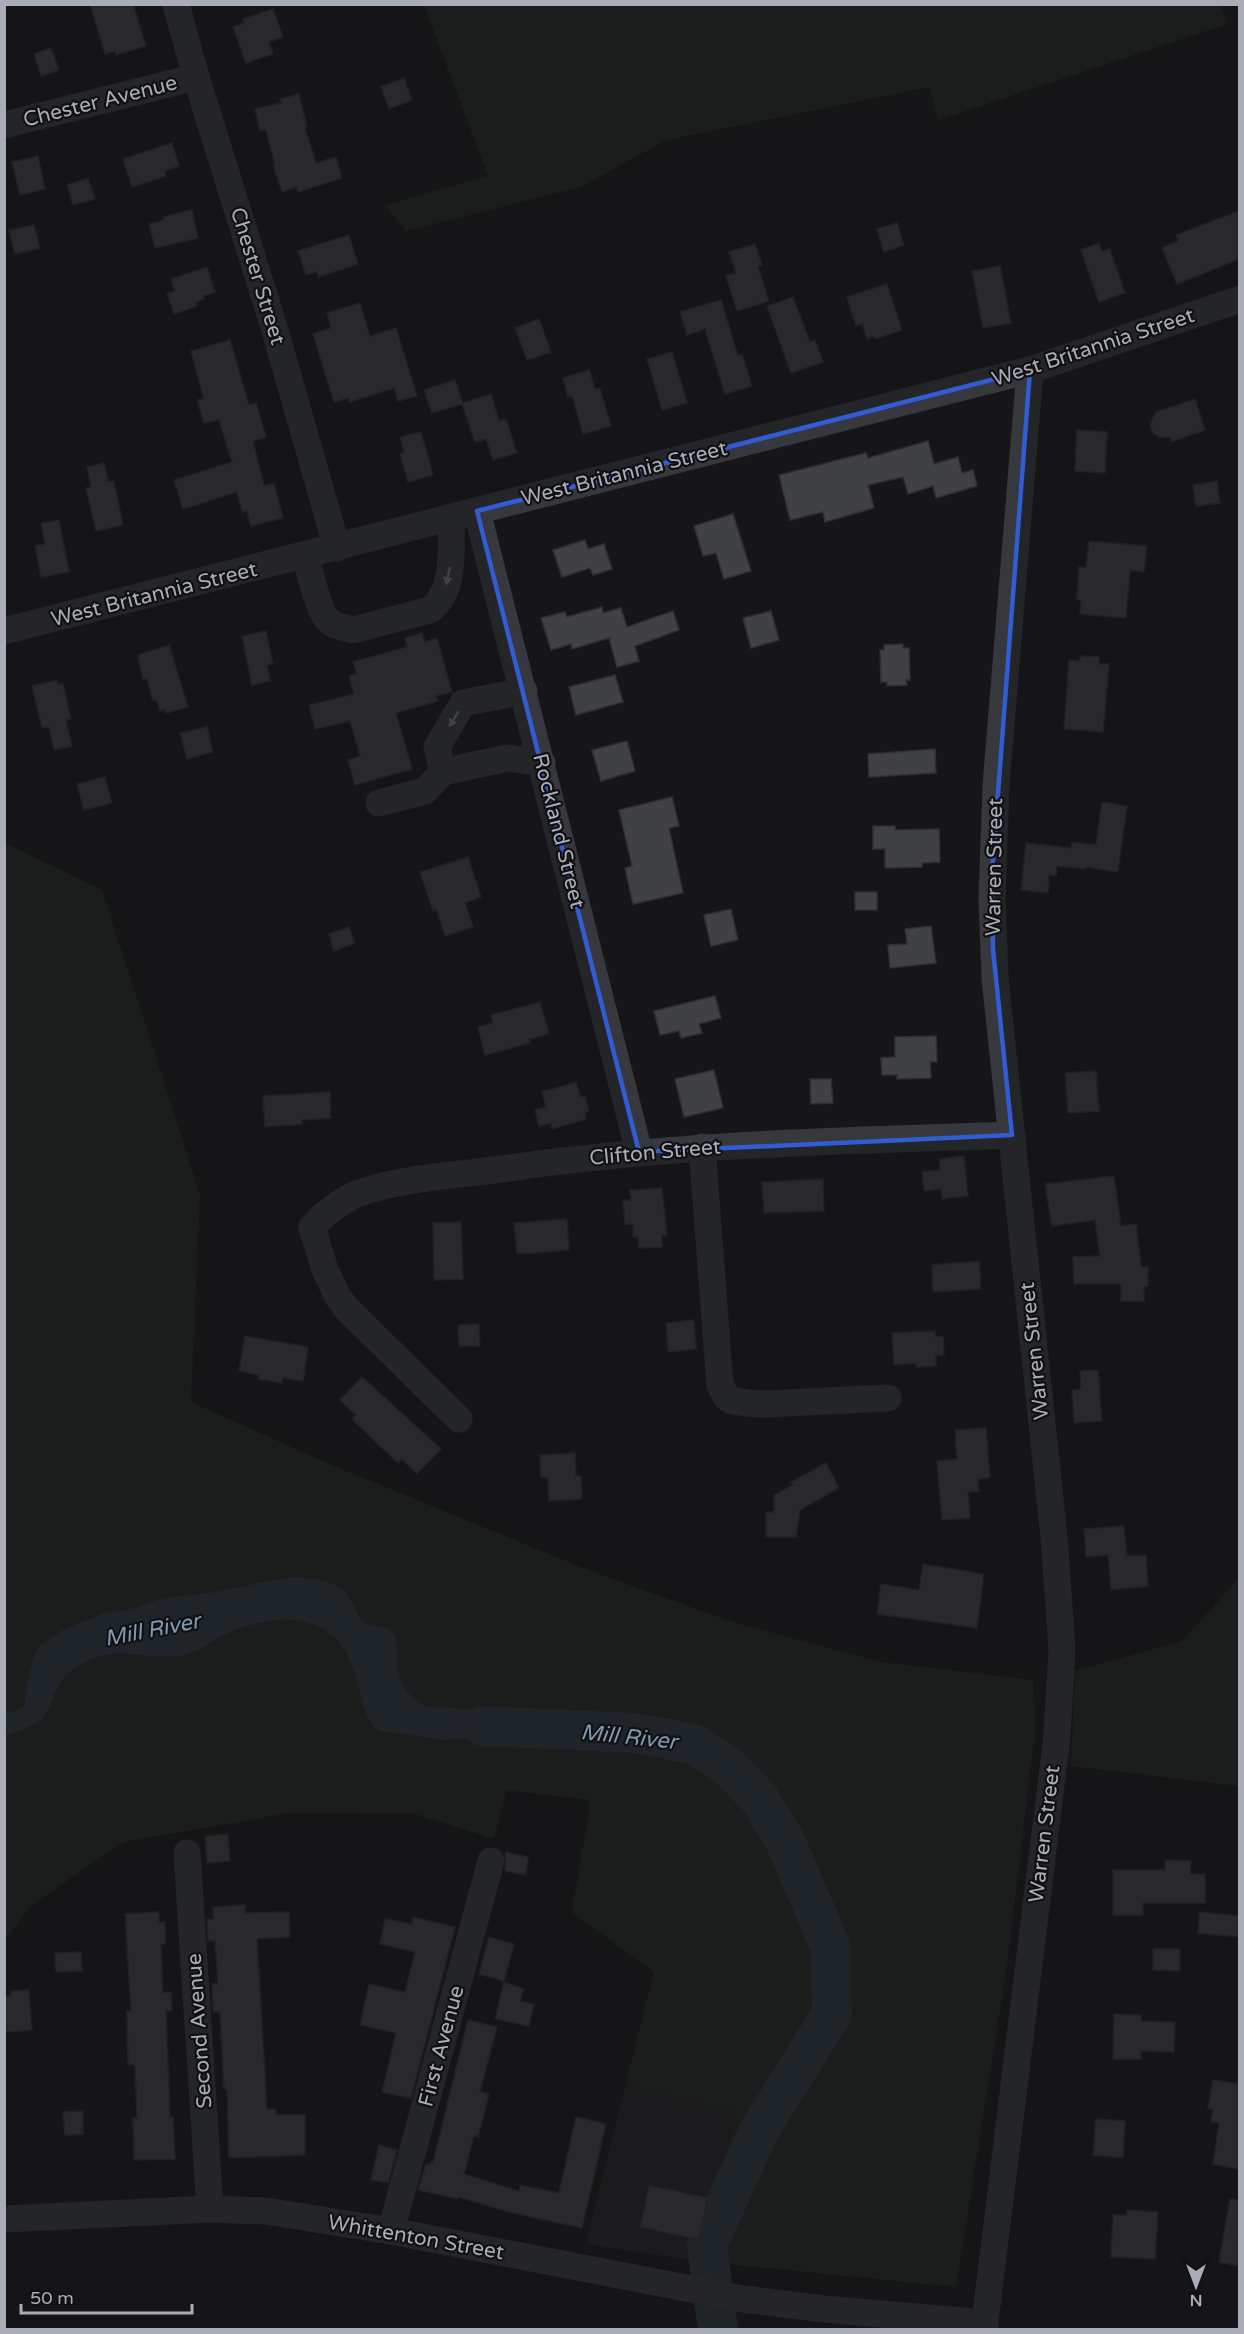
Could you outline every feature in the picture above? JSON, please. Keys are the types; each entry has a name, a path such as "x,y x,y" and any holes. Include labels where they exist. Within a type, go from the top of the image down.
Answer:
{"street":[{"name":"Chester Street","path":"176,4 196,77 274,327 337,548"},
{"name":"Chester Avenue","path":"4,125 196,77"},
{"name":"West Britannia Street","path":"4,631 1030,370 1239,299"},
{"name":"Warren Street","path":"984,2326 1056,1736 1062,1670 1054,1537 993,949 992,854 996,786 1030,370"},
{"name":"Rockland Street","path":"477,511 639,1152"},
{"path":"305,556 320,606 328,621 341,627 353,630 430,610 439,604 449,572 451,518"},
{"path":"443,772 437,747 464,703 524,691"},
{"path":"379,803 425,791 443,772 507,758 542,763"},
{"name":"Clifton Street","path":"459,1419 343,1303 325,1270 312,1227 328,1211 345,1200 384,1186 546,1162 639,1152 702,1147 1012,1135"},
{"path":"702,1147 720,1385 727,1398 733,1401 766,1404 888,1398"},
{"name":"Second Avenue","path":"187,1853 210,2209"},
{"name":"First Avenue","path":"392,2232 491,1861"},
{"name":"Whittenton Street","path":"4,2219 210,2209 266,2211 392,2232 743,2299 984,2326"},
{"path":"824,2309 846,2330"}],"highlighted area":[{"path":"1030,370 992,873 993,949 1012,1135 639,1152 477,511"}],"shaded area":[{"path":"1221,4 1227,24 938,120 929,87 666,140 581,187 406,231 385,205 488,176 424,5"},
{"path":"5,843 102,890 200,1194 191,1402 327,1463 583,1568 732,1622 881,1662 1033,1680 1035,1734 1006,1972 956,2287 698,2261 737,2110 626,2084 654,1972 572,1912 591,1800 506,1790 494,1839 415,1814 289,1813 123,1842 32,1905 5,1939"},
{"path":"1239,1578 1239,1786 1071,1766 1075,1671 1182,1641"},
{"path":"626,2084 737,2109 698,2261 586,2244"}],"water":[{"path":"289,1577 323,1580 331,1583 350,1599 364,1622 390,1630 396,1640 397,1664 401,1680 407,1691 419,1703 432,1707 450,1707 567,1725 446,1740 380,1731 371,1722 365,1710 353,1668 338,1641 313,1624 286,1619 245,1627 185,1655 167,1657 108,1654 96,1657 77,1666 63,1678 42,1718 29,1727 5,1735 5,1712 17,1711 25,1704 26,1686 34,1657 40,1645 63,1630 104,1613 131,1609 164,1598 210,1593"}],"building":[{"path":"90,4 133,4 146,46 116,55 115,51 105,54"},
{"path":"273,9 283,37 269,42 273,54 246,63 233,27 244,23 243,19"},
{"path":"51,48 59,70 41,76 34,54"},
{"path":"404,78 412,100 389,109 381,87"},
{"path":"299,94 307,127 305,128 316,163 336,157 342,178 298,192 296,187 282,192 273,165 275,165 266,129 260,131 255,109 281,103 280,99"},
{"path":"172,143 179,166 165,171 166,176 132,187 123,159"},
{"path":"38,156 45,189 20,195 12,162"},
{"path":"88,178 95,199 73,205 67,185"},
{"path":"192,210 198,238 155,248 149,224 164,220 163,217"},
{"path":"1239,211 1239,259 1177,284 1162,248 1178,241 1176,235"},
{"path":"897,223 904,245 884,252 877,229"},
{"path":"34,225 40,248 15,254 9,230"},
{"path":"349,235 358,264 318,277 317,272 306,275 298,251"},
{"path":"1099,243 1102,251 1110,249 1125,293 1099,302 1081,250"},
{"path":"755,244 762,265 758,267 769,301 737,311 726,276 736,273 729,252"},
{"path":"1000,266 1011,323 983,328 972,271"},
{"path":"207,267 215,292 203,296 204,299 196,302 197,306 174,314 167,293 175,291 171,279"},
{"path":"887,284 902,330 875,339 874,336 867,339 862,324 856,326 847,297"},
{"path":"793,297 810,342 815,340 823,362 791,373 767,306"},
{"path":"721,300 738,356 742,354 752,386 725,394 705,329 687,335 680,312"},
{"path":"360,303 370,336 396,328 417,396 398,401 394,388 350,402 348,398 334,402 313,334 331,328 327,313"},
{"path":"539,319 551,352 527,360 515,328"},
{"path":"230,340 249,405 256,403 266,437 253,441 264,486 274,483 283,518 251,526 247,511 242,512 237,492 183,509 174,480 232,462 219,420 204,423 197,400 204,399 191,351"},
{"path":"672,352 687,403 662,410 647,359"},
{"path":"589,370 595,389 600,388 611,426 583,434 572,396 568,397 563,378"},
{"path":"455,380 463,403 491,394 499,421 506,419 517,453 493,460 486,439 475,442 462,404 432,413 424,390"},
{"path":"1195,399 1205,430 1171,442 1170,437 1160,437 1153,433 1150,424 1156,412"},
{"path":"1077,430 1107,432 1105,473 1075,471"},
{"path":"421,432 433,475 408,482 400,454 404,453 400,437"},
{"path":"928,441 934,464 958,457 962,473 973,470 977,486 936,498 933,486 908,494 903,477 868,485 874,508 825,522 823,512 790,520 779,475 866,453 868,458"},
{"path":"104,463 108,482 114,481 123,525 96,531 86,488 91,487 87,467"},
{"path":"1217,481 1220,503 1196,506 1193,485"},
{"path":"733,514 751,571 724,579 716,553 703,556 694,526"},
{"path":"59,520 69,572 41,577 35,546 45,544 41,523"},
{"path":"585,540 588,549 604,544 612,569 593,575 590,568 562,577 553,550"},
{"path":"1089,541 1147,546 1144,572 1130,570 1126,618 1080,614 1081,600 1077,599 1079,567 1086,567"},
{"path":"602,607 603,613 621,608 627,627 673,611 679,630 635,646 639,661 617,667 609,638 572,649 571,644 551,650 541,618 565,612 567,617"},
{"path":"771,611 779,640 751,648 743,618"},
{"path":"266,631 273,664 267,665 270,681 252,685 242,636"},
{"path":"422,633 425,642 437,638 452,692 436,696 438,701 396,713 412,769 355,785 348,760 360,756 350,721 315,729 309,705 354,694 349,676 357,674 353,662 407,647 405,638"},
{"path":"903,644 903,648 909,648 910,680 906,680 907,685 887,686 887,682 881,682 880,650 884,650 884,645"},
{"path":"169,645 188,707 166,713 164,709 160,711 157,700 153,701 147,678 143,680 138,655"},
{"path":"1080,656 1099,657 1099,664 1109,664 1103,732 1064,729 1069,660 1080,661"},
{"path":"615,675 623,702 576,715 569,687"},
{"path":"57,680 58,685 63,684 71,719 66,720 72,746 54,750 49,727 42,728 32,686"},
{"path":"207,727 213,752 187,759 180,733"},
{"path":"627,741 635,771 601,781 592,750"},
{"path":"935,749 936,773 869,777 868,754"},
{"path":"105,777 112,803 84,810 77,784"},
{"path":"672,797 679,826 669,828 683,893 633,904 625,868 632,866 619,810"},
{"path":"1102,802 1127,806 1118,872 1086,867 1085,869 1057,866 1056,876 1049,875 1048,893 1021,890 1026,843 1071,848 1072,842 1096,845"},
{"path":"873,826 895,826 895,830 939,829 940,862 922,863 922,867 885,868 885,849 873,849"},
{"path":"468,857 481,897 465,903 473,927 445,936 436,909 433,911 420,872"},
{"path":"855,892 877,892 877,910 855,910"},
{"path":"731,909 738,940 711,946 704,915"},
{"path":"931,926 936,963 890,968 888,945 907,944 905,929"},
{"path":"349,927 355,943 334,951 329,934"},
{"path":"715,996 721,1018 699,1024 702,1033 681,1038 679,1031 660,1035 654,1011"},
{"path":"540,1002 549,1034 529,1039 530,1043 485,1055 478,1027 493,1023 491,1015"},
{"path":"936,1036 937,1062 930,1062 931,1078 897,1079 897,1075 882,1075 881,1058 895,1057 895,1037"},
{"path":"714,1070 723,1108 684,1117 675,1079"},
{"path":"1096,1071 1099,1111 1068,1113 1065,1073"},
{"path":"810,1079 831,1079 833,1103 811,1104"},
{"path":"576,1082 580,1097 585,1096 589,1111 585,1112 586,1119 552,1129 551,1123 539,1126 535,1110 546,1107 542,1092"},
{"path":"330,1092 331,1118 302,1120 302,1124 265,1127 263,1096"},
{"path":"964,1156 968,1196 942,1199 941,1189 924,1191 922,1172 940,1170 939,1159"},
{"path":"1114,1176 1121,1226 1136,1224 1141,1267 1148,1267 1148,1286 1144,1287 1144,1301 1121,1301 1121,1284 1074,1284 1073,1257 1100,1256 1095,1220 1052,1226 1045,1184"},
{"path":"823,1179 824,1211 764,1213 762,1182"},
{"path":"662,1188 667,1235 662,1235 662,1247 639,1248 638,1237 633,1237 633,1224 625,1224 623,1200 631,1200 630,1190"},
{"path":"567,1219 569,1250 517,1254 514,1223"},
{"path":"461,1222 463,1279 434,1280 433,1223"},
{"path":"979,1261 981,1289 933,1292 932,1265"},
{"path":"694,1320 696,1349 668,1352 666,1323"},
{"path":"479,1324 480,1346 459,1346 458,1325"},
{"path":"935,1331 935,1337 943,1336 944,1355 936,1355 936,1366 916,1367 916,1363 894,1365 892,1333"},
{"path":"245,1336 308,1347 303,1381 282,1378 282,1383 258,1379 259,1375 239,1371"},
{"path":"1098,1370 1102,1421 1074,1423 1072,1390 1081,1389 1080,1371"},
{"path":"362,1377 441,1449 417,1474 402,1459 398,1463 381,1447 352,1419 356,1415 340,1400"},
{"path":"986,1428 990,1477 978,1479 979,1491 968,1492 970,1518 942,1520 937,1461 957,1459 955,1430"},
{"path":"575,1453 576,1476 581,1476 582,1499 549,1501 548,1478 541,1478 540,1455"},
{"path":"826,1463 839,1488 800,1510 796,1537 766,1537 766,1512 774,1512 774,1495 793,1485 791,1482"},
{"path":"1124,1526 1127,1556 1146,1555 1148,1586 1111,1590 1108,1555 1086,1557 1084,1529"},
{"path":"923,1564 984,1574 977,1628 877,1614 881,1584 919,1590"},
{"path":"228,1834 230,1861 207,1863 205,1836"},
{"path":"506,1852 528,1857 526,1875 505,1871"},
{"path":"1165,1860 1191,1861 1190,1874 1205,1874 1205,1903 1143,1903 1143,1915 1113,1915 1113,1870 1165,1870"},
{"path":"245,1905 245,1913 289,1912 290,1937 257,1939 267,2109 276,2109 276,2115 305,2115 305,2155 229,2158 227,2089 224,2089 220,2012 213,2012 212,1984 218,1984 215,1941 208,1941 207,1919 213,1919 213,1907"},
{"path":"159,1912 159,1922 165,1922 165,1944 161,1944 163,1993 171,1992 172,2011 166,2011 170,2117 173,2117 175,2159 134,2160 133,2118 137,2118 135,2065 128,2065 127,2011 131,2011 125,1914"},
{"path":"1200,1912 1239,1916 1239,1937 1198,1933"},
{"path":"413,1917 455,1927 411,2098 382,2092 396,2033 360,2025 369,1984 405,1992 415,1952 380,1944 385,1919 412,1924"},
{"path":"489,1937 514,1944 504,1981 479,1974"},
{"path":"1153,1949 1180,1949 1180,1971 1153,1970"},
{"path":"81,1952 82,1971 56,1972 55,1953"},
{"path":"504,1982 524,1989 520,2001 534,2004 529,2026 495,2019"},
{"path":"29,1990 32,2030 6,2032 4,1997 11,1996 11,1991"},
{"path":"1114,2014 1141,2015 1141,2021 1175,2022 1174,2052 1141,2051 1141,2059 1113,2059"},
{"path":"468,2020 497,2027 480,2092 489,2094 478,2137 474,2135 464,2174 519,2191 520,2185 559,2193 576,2117 606,2124 582,2228 509,2212 459,2197 458,2199 418,2190 426,2164 433,2163"},
{"path":"1213,2080 1239,2084 1239,2169 1213,2164 1219,2123 1211,2122 1213,2109 1208,2109"},
{"path":"83,2111 83,2134 65,2135 63,2112"},
{"path":"1096,2119 1125,2121 1123,2158 1093,2155"},
{"path":"379,2145 397,2150 388,2183 371,2180"},
{"path":"649,2185 708,2198 699,2240 640,2227"},
{"path":"1230,2199 1239,2200 1239,2266 1219,2262"},
{"path":"1127,2210 1158,2212 1155,2259 1111,2257 1113,2215 1127,2215"}],"waterway":[{"name":"Mill River","path":"482,1726 636,1733 693,1744 728,1766 759,1798 785,1841 830,1945 832,2014 759,2131 707,2245 718,2330"}]}
